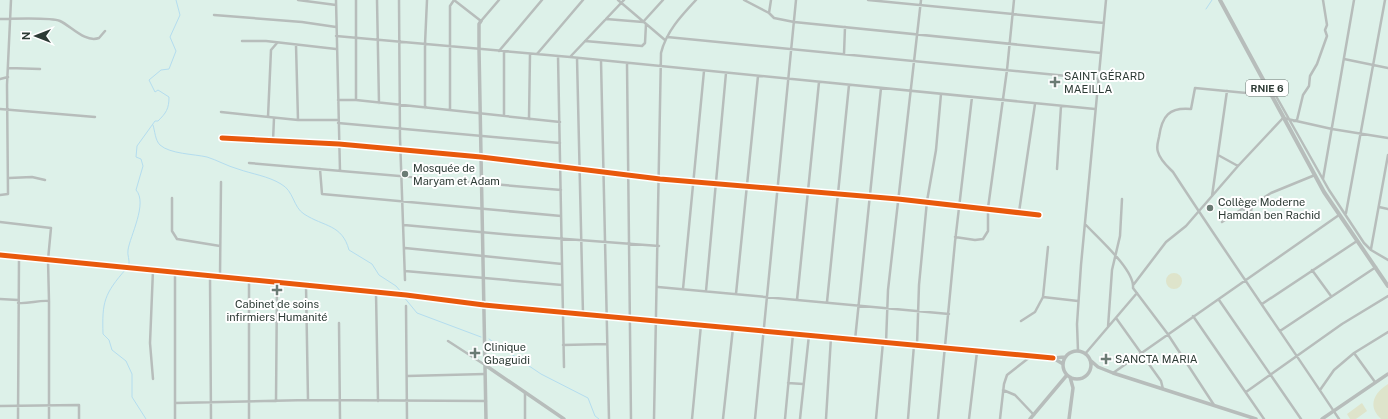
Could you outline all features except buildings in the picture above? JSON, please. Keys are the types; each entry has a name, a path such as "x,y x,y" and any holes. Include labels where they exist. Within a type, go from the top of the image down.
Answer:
{"main road":[{"name":"RNIE 6","path":"1220,0 1314,175 1339,215 1388,286"}],"street":[{"path":"0,195 8,194 9,178 8,77 10,0"},
{"path":"298,0 336,5"},
{"path":"336,0 340,171"},
{"path":"356,0 356,100"},
{"path":"377,0 379,103"},
{"path":"398,0 400,42 401,176 405,248 405,280"},
{"path":"425,108 424,44 427,0"},
{"path":"450,110 450,6 454,0 480,21"},
{"path":"486,419 479,49 480,21 499,0"},
{"path":"499,51 542,0"},
{"path":"537,55 583,0"},
{"path":"618,0 665,40"},
{"path":"570,57 624,0"},
{"path":"643,22 664,0"},
{"path":"654,419 662,53 665,40 676,22 696,0"},
{"path":"744,0 769,13 777,19 794,22 1101,53"},
{"path":"769,13 771,0"},
{"path":"755,419 796,0"},
{"path":"868,0 1104,23"},
{"path":"876,419 885,343 888,290 921,0"},
{"path":"955,237 975,240 985,238 988,230 988,208 1007,70 1014,0"},
{"path":"1078,351 1078,301 1084,224 1106,0"},
{"path":"1291,121 1297,120 1304,95 1309,86 1310,76 1316,67 1326,40 1327,25 1323,0"},
{"path":"1323,180 1354,0"},
{"path":"1346,214 1385,0"},
{"path":"214,15 336,27"},
{"path":"0,19 58,20 76,32 92,39 99,38 105,31"},
{"path":"606,19 643,22"},
{"path":"585,41 642,46 645,43 646,24"},
{"path":"844,54 845,27"},
{"path":"336,36 570,57 627,64 1095,109"},
{"path":"667,37 1098,79"},
{"path":"242,42 277,42 336,49"},
{"path":"268,117 271,50 277,42"},
{"path":"296,45 298,120"},
{"path":"504,52 504,116"},
{"path":"529,119 530,54"},
{"path":"558,56 564,367"},
{"path":"577,58 583,314"},
{"path":"1344,59 1388,68"},
{"path":"600,61 604,172 609,419"},
{"path":"627,64 631,419"},
{"path":"9,68 40,69"},
{"path":"683,289 704,71"},
{"path":"706,292 726,73"},
{"path":"736,294 758,76"},
{"path":"0,79 8,77"},
{"path":"797,300 820,82"},
{"path":"827,302 850,85"},
{"path":"855,340 881,88"},
{"path":"1338,419 1298,355 1244,280 1158,152 1160,126 1165,117 1178,108 1191,109 1195,88 1270,94 1276,96 1323,180 1364,243 1371,250 1388,260"},
{"path":"1212,196 1227,91"},
{"path":"908,419 916,346 927,202 936,150 941,94"},
{"path":"938,419 946,349 955,237 972,97"},
{"path":"338,100 356,100 400,106 560,122"},
{"path":"1019,212 1036,104"},
{"path":"1057,169 1061,106"},
{"path":"0,109 95,117"},
{"path":"221,112 560,143"},
{"path":"272,141 274,118"},
{"path":"1134,284 1166,242 1186,226 1238,166 1283,118 1332,130 1388,138"},
{"path":"222,138 339,144 481,157 560,168 660,179 898,199 988,208 1039,215"},
{"path":"1218,155 1238,166"},
{"path":"1371,250 1388,155"},
{"path":"249,163 561,190"},
{"path":"320,169 322,194 402,200 561,216"},
{"path":"1222,222 1242,209 1251,212 1252,205 1271,193 1314,175"},
{"path":"9,178 32,177 45,180"},
{"path":"220,277 221,182"},
{"path":"172,198 172,231 177,239 220,246"},
{"path":"1108,327 1114,256 1120,236 1122,199"},
{"path":"1379,207 1388,209"},
{"path":"1113,373 1339,215"},
{"path":"0,222 51,228 48,260 49,419"},
{"path":"1084,224 1129,273 1134,284 1133,288 1167,334 1214,405"},
{"path":"404,225 605,243 658,246"},
{"path":"1262,304 1357,241"},
{"path":"1021,321 1035,312 1043,297 1048,247"},
{"path":"405,248 562,264"},
{"path":"0,255 249,279 484,305 630,319 1030,357 1065,357"},
{"path":"18,257 18,419"},
{"path":"1280,331 1376,267"},
{"path":"153,270 150,344 153,379"},
{"path":"1312,270 1331,296"},
{"path":"405,271 562,285"},
{"path":"175,272 175,419"},
{"path":"210,276 211,419"},
{"path":"249,279 249,419"},
{"path":"276,401 277,282"},
{"path":"306,285 308,400"},
{"path":"658,287 949,314"},
{"path":"376,293 378,401"},
{"path":"1085,354 1137,294"},
{"path":"1246,392 1342,324 1388,296"},
{"path":"1043,297 1078,301"},
{"path":"0,299 28,304 38,300 49,301"},
{"path":"1219,300 1302,419"},
{"path":"406,306 407,419"},
{"path":"1193,316 1264,419"},
{"path":"1116,318 1161,381 1163,389"},
{"path":"339,323 340,419"},
{"path":"692,419 701,325"},
{"path":"724,419 733,328"},
{"path":"1320,390 1334,370 1354,354 1388,332"},
{"path":"785,419 793,334"},
{"path":"800,419 809,335"},
{"path":"826,419 831,337"},
{"path":"448,341 564,419"},
{"path":"563,345 607,344"},
{"path":"1063,364 1065,357 1071,352 1078,351 1085,354 1098,367 1113,373 1256,419"},
{"path":"970,419 977,352"},
{"path":"1354,354 1375,382"},
{"path":"1000,419 1003,390 1007,375 1030,357"},
{"path":"1053,358 1063,364 1073,388 1069,419"},
{"path":"1073,388 1079,379 1086,376 1090,370 1090,360"},
{"path":"1090,370 1098,367"},
{"path":"407,376 485,374"},
{"path":"1322,419 1388,374"},
{"path":"1069,376 1079,379"},
{"path":"1030,419 1069,376"},
{"path":"788,383 803,384"},
{"path":"1003,390 1015,395 1034,415"},
{"path":"525,392 525,419"},
{"path":"175,403 308,400 340,402 486,401"},
{"path":"0,406 79,405 80,419"}],"green space":[{"path":"1171,273 1177,273 1182,278 1180,287 1177,289 1171,289 1166,284 1166,278"},
{"path":"1388,384 1388,419 1381,419 1374,409 1374,400 1379,391"},
{"path":"1362,403 1367,411 1356,419 1350,419 1347,414"}],"waterway":[{"path":"129,265 129,244 137,220 140,203 136,190 143,166 141,159 136,157 137,146 155,121 158,121 168,108 169,97 158,90 155,92 149,80 161,70 169,69 176,51 170,37 180,15 176,0"},
{"path":"1206,9 1212,0"},
{"path":"153,125 157,141 164,148 176,152 207,157 234,168 271,179 281,184 289,191 300,211 331,227 342,235 349,250 372,264 379,275 396,286 402,293"},
{"path":"126,269 113,285 106,299 103,314 103,334 109,340 112,350 126,361 132,374 132,397 146,419"},
{"path":"403,296 417,313 481,337"},
{"path":"489,339 541,374 588,398 595,416 599,419"}],"cycle path":[{"path":"222,138 339,144 481,157 660,179 898,199 1039,215"},
{"path":"0,255 406,295 484,305 1053,358"}],"place":[{"name":"SAINT GÉRARD MAEILLA","path":"1055,82"},
{"name":"Mosquée de Maryam et Adam","path":"405,174"},
{"name":"Collège Moderne Hamdan ben Rachid","path":"1210,208"},
{"name":"Cabinet de soins infirmiers Humanité","path":"277,290"},
{"name":"Clinique Gbaguidi","path":"475,353"},
{"name":"SANCTA MARIA","path":"1106,359"}]}
